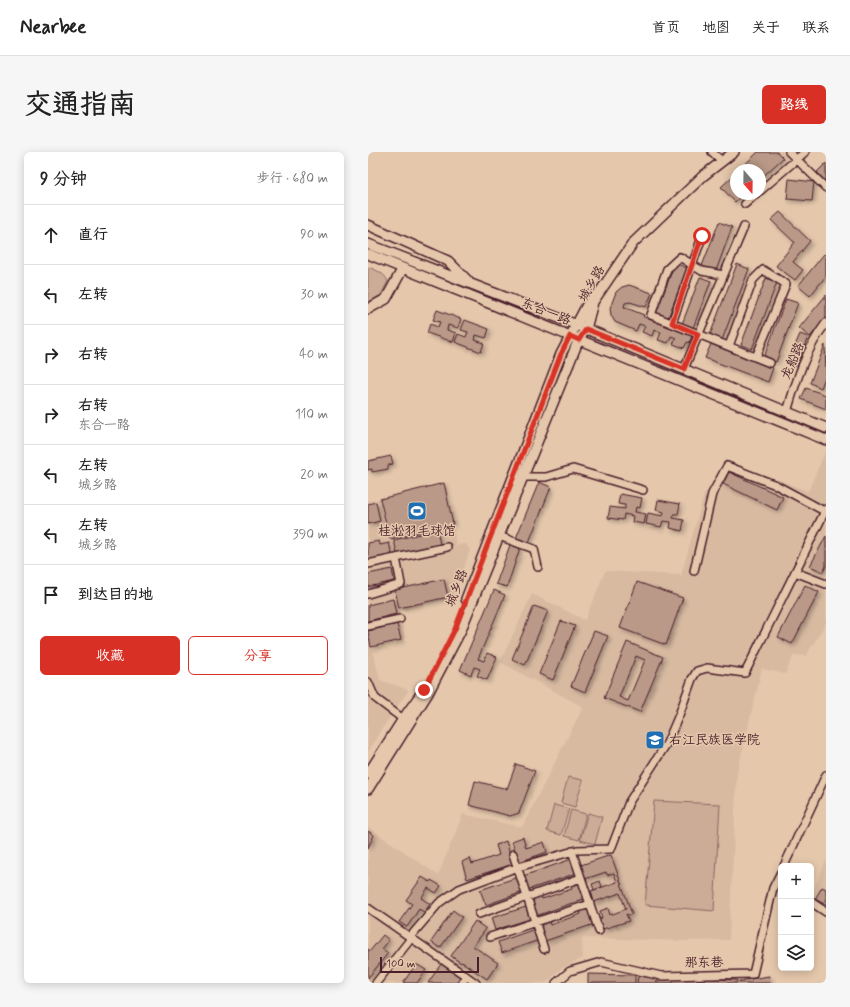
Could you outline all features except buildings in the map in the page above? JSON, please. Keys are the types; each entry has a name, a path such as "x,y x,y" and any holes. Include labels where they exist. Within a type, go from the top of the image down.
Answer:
{"main road":[{"name":"城乡路","path":"368,774 428,693 460,632 523,477 575,338 577,325 589,300 629,240 700,172 719,156 734,152"},
{"name":"城乡路","path":"368,788 424,690 455,629 561,354 575,338 586,329 593,302 633,244 703,176 719,156"},
{"path":"368,225 448,261 471,284"},
{"name":"东合一路","path":"368,244 577,325 826,428"},
{"name":"东合一路","path":"368,254 826,440"},
{"path":"368,310 386,299 402,268"}],"street":[{"path":"789,152 826,188"},
{"path":"766,186 805,152"},
{"path":"745,204 749,200"},
{"path":"684,369 744,227"},
{"path":"672,323 702,236"},
{"path":"723,275 702,271 680,257 667,269 651,315 770,363"},
{"path":"729,346 753,280 763,270 786,284 756,357"},
{"name":"龙船路","path":"787,412 799,374 818,334 826,323"},
{"path":"376,983 409,941 410,937 439,903 459,889 517,867 572,851 611,849 629,802 667,743 680,715 692,679 697,671 706,668 745,673 826,511 776,486 728,466 712,494 694,571"},
{"path":"523,477 546,477 573,470 643,490"},
{"path":"499,536 534,549 538,567"},
{"path":"368,564 447,547"},
{"path":"368,594 401,584 396,558"},
{"path":"795,572 826,584"},
{"path":"368,626 400,619"},
{"path":"368,682 375,698 407,720"},
{"path":"785,863 826,775"},
{"path":"572,851 599,931"},
{"path":"513,854 544,949"},
{"path":"479,914 581,878"},
{"name":"那东巷","path":"556,983 570,971 601,962 661,976 753,974 772,888 778,883"},
{"path":"490,937 590,904"},
{"path":"814,904 826,912"},
{"path":"368,908 476,983"},
{"path":"462,983 466,976"}],"shaded area":[{"path":"368,267 382,274 388,281 381,295 368,302"},
{"name":"右江民族医学院","path":"826,450 826,623 806,656 794,655 785,674 762,669 737,773 729,940 687,941 582,938 583,958 561,969 546,983 368,983 368,827 438,875 463,814 522,827 583,707 500,662 532,594 585,620 605,571 681,575 704,495 725,460 808,491"},
{"path":"380,499 390,539 453,524 456,545 466,544 470,550 454,598 400,611 405,639 372,647 380,680 409,690 381,730 368,752 368,501"},
{"path":"568,777 583,780 575,807 561,803"},
{"path":"654,801 720,804 714,911 645,905"},
{"path":"554,805 569,809 561,835 547,831"},
{"path":"571,810 586,814 579,840 564,836"},
{"path":"588,813 602,817 595,844 580,840"},
{"path":"826,860 826,907 814,899 814,890"}],"place":[{"name":"桂淞羽毛球馆","path":"417,511"},
{"name":"右江民族医学院","path":"655,740"}],"route":[{"path":"424,690 455,629 561,354 570,336 579,340 586,329 684,369 698,334 672,323 702,236"}]}
